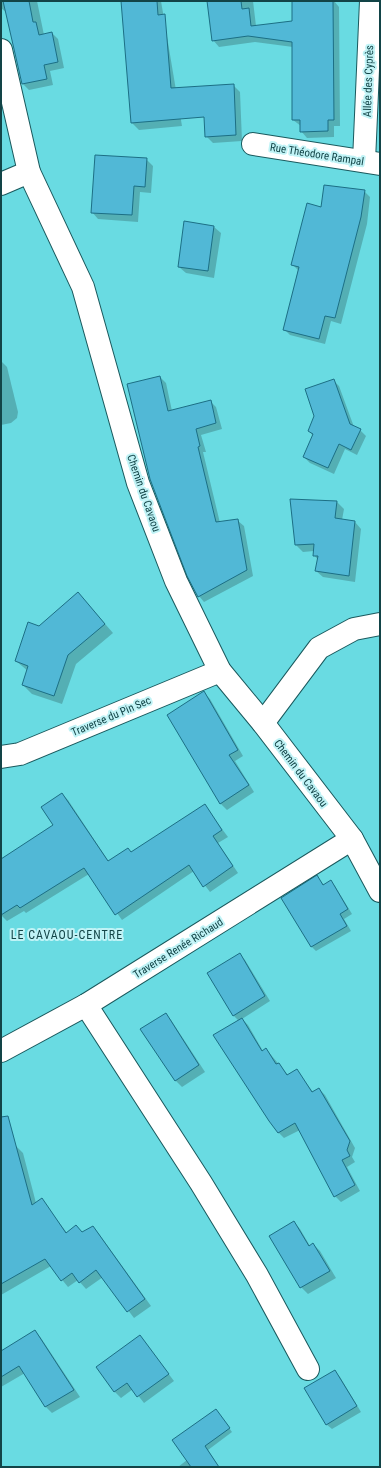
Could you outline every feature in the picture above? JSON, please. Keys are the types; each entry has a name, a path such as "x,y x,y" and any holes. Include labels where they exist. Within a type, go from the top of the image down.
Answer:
{"street":[{"name":"Allée des Cyprès","path":"371,1 372,163"},
{"name":"Chemin du Cavaou","path":"1,50 29,172 83,287 138,483 176,581 220,671 263,723 352,839 380,892"},
{"name":"Rue Théodore Rampal","path":"253,144 372,163"},
{"path":"1,184 29,172"},
{"path":"263,723 319,648 354,629 380,624"},
{"name":"Traverse du Pin Sec","path":"1,757 20,754 220,671"},
{"name":"Traverse Renée Richaud","path":"1,1052 86,1005 352,839"},
{"path":"86,1005 205,1190 257,1276 308,1369"}],"building":[{"path":"3,1 29,1 33,22 36,22 39,35 52,32 58,62 44,65 47,79 22,84"},
{"path":"121,1 157,1 158,15 165,14 171,88 234,84 236,135 205,137 204,117 131,123"},
{"path":"207,1 241,1 242,9 249,8 251,26 292,21 292,1 333,1 334,120 328,120 328,131 300,132 300,120 292,120 292,42 248,36 212,41"},
{"path":"95,155 147,158 145,187 134,186 132,215 91,213"},
{"path":"324,185 365,190 361,217 335,318 325,316 319,339 283,330 299,267 291,265 307,203 321,207"},
{"path":"184,221 214,226 208,271 178,267"},
{"path":"160,376 168,411 211,400 216,423 196,429 200,446 198,447 216,522 238,519 247,570 198,597 187,576 150,479 127,384"},
{"path":"334,379 350,424 361,429 351,450 339,444 328,468 303,457 313,434 308,431 314,416 305,389"},
{"path":"290,499 337,501 335,518 355,521 349,576 315,571 318,556 313,556 314,544 295,545"},
{"path":"78,592 105,624 68,655 54,696 22,685 28,666 15,661 28,622 39,626"},
{"path":"204,691 238,750 229,755 249,785 220,804 167,715"},
{"path":"62,793 108,861 128,848 131,852 205,804 222,830 213,836 233,866 203,887 189,865 115,915 84,868 20,908 17,905 1,915 1,859 53,825 41,807"},
{"path":"317,875 323,885 331,880 348,909 340,914 347,926 311,947 281,898"},
{"path":"240,953 265,996 233,1016 207,973"},
{"path":"166,1013 199,1065 175,1081 140,1029"},
{"path":"242,1018 262,1051 266,1048 276,1064 279,1063 287,1075 297,1069 312,1092 319,1088 350,1141 347,1150 350,1156 342,1160 355,1185 334,1197 295,1123 278,1133 269,1121 213,1035"},
{"path":"8,1116 32,1205 42,1198 66,1233 76,1225 82,1232 93,1226 145,1299 127,1312 96,1270 79,1283 72,1273 61,1281 45,1259 1,1284 1,1117"},
{"path":"294,1221 309,1246 313,1243 330,1271 300,1288 269,1236"},
{"path":"35,1330 74,1390 45,1407 19,1366 1,1377 1,1351"},
{"path":"140,1335 169,1374 137,1397 127,1383 114,1392 96,1367"},
{"path":"335,1370 357,1406 326,1425 304,1388"},
{"path":"216,1409 230,1428 205,1446 219,1467 191,1467 172,1440"}],"district":[{"name":"LE CAVAOU-CENTRE","path":"67,935"}]}
